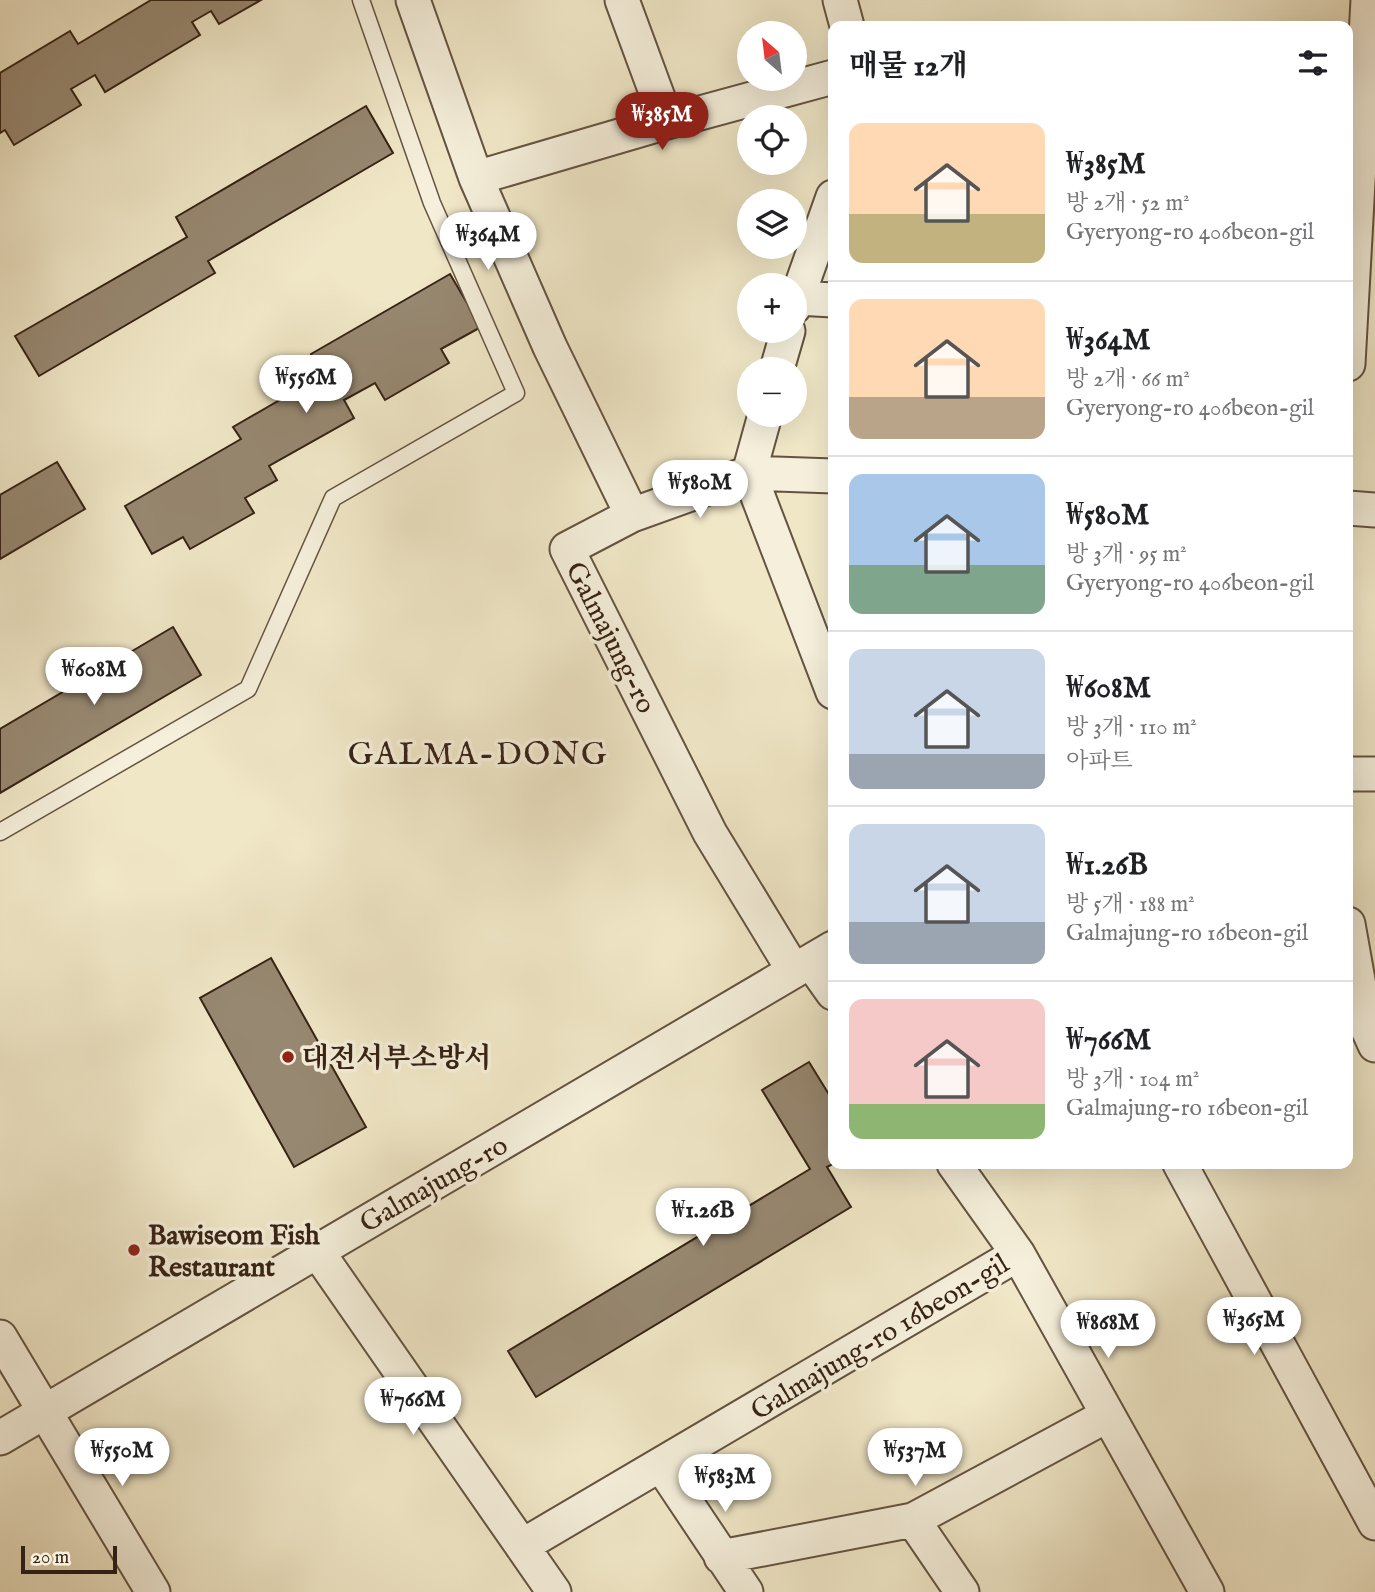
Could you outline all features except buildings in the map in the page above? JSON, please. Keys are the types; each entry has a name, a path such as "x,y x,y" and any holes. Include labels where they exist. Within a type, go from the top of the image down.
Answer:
{"street":[{"path":"413,0 477,178 550,347 632,515 749,473 828,476"},
{"path":"622,0 667,122"},
{"path":"840,0 846,21"},
{"path":"1357,331 1361,136 1368,0"},
{"path":"477,178 828,78"},
{"path":"806,273 828,211"},
{"path":"807,302 828,300"},
{"path":"762,427 749,473 828,679"},
{"path":"1353,508 1375,510"},
{"name":"Galmajung-ro","path":"0,1438 813,960 710,833 567,549 632,515"},
{"path":"1353,774 1375,774"},
{"path":"813,960 828,985"},
{"path":"1353,961 1363,1035"},
{"path":"958,1169 1018,1254 1207,1592"},
{"path":"1183,1169 1375,1523"},
{"path":"317,1251 554,1592"},
{"name":"Galmajung-ro 16beon-gil","path":"522,1546 1018,1254"},
{"path":"0,1337 153,1592"},
{"path":"721,1557 913,1520 1108,1415"},
{"path":"661,1465 746,1592"},
{"path":"913,1520 962,1592"}],"lane":[{"path":"0,832 248,689 332,498 516,393 432,202 361,0"}],"place":[{"name":"대전서부소방서","path":"288,1057"},
{"name":"Bawiseom Fish Restaurant","path":"134,1250"}],"district":[{"name":"GALMA-DONG","path":"478,753"}]}
